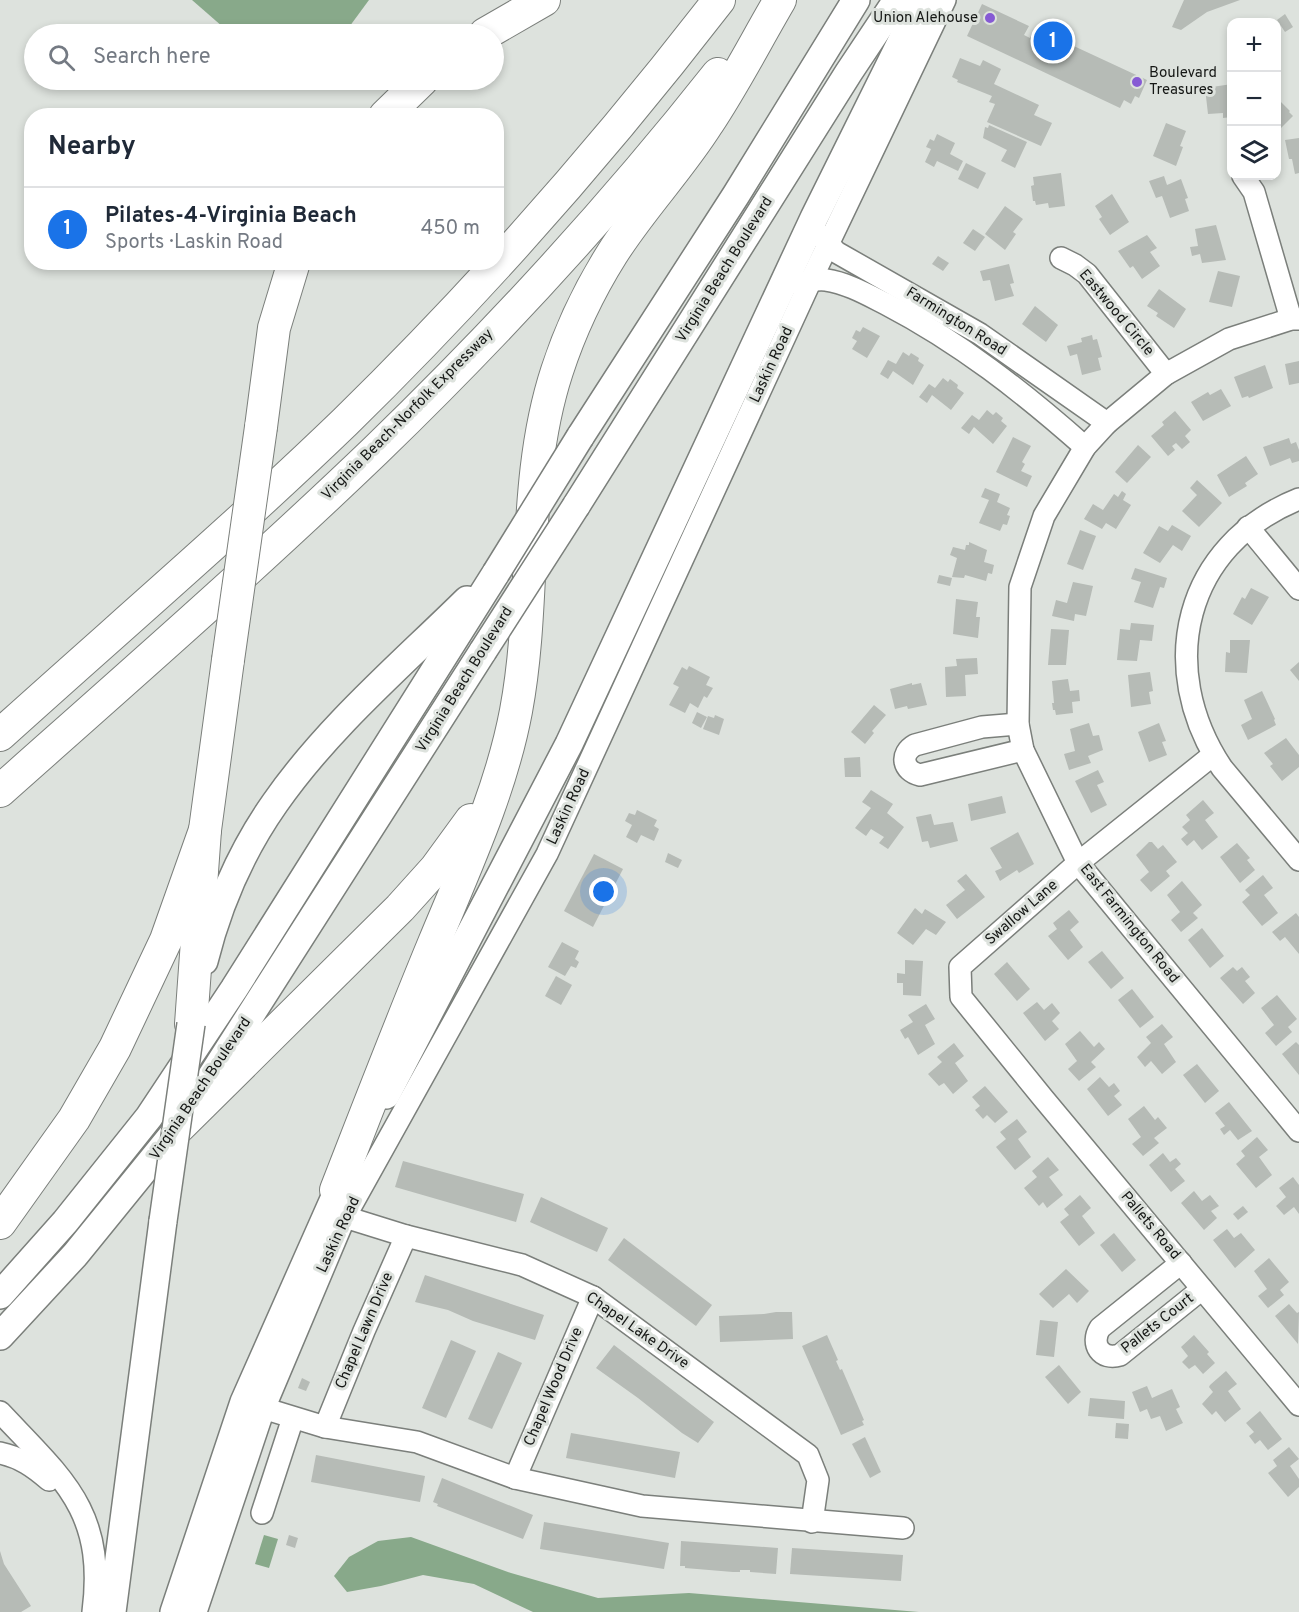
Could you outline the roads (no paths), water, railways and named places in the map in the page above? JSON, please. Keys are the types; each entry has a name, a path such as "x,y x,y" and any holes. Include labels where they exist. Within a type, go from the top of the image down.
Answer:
{"highway":[{"path":"502,24 544,0"},
{"path":"504,256 608,138 718,0"},
{"path":"341,1204 404,1017 472,852 507,752 523,663 535,479 543,430 557,371 580,313 612,254 708,124 778,0"},
{"name":"Virginia Beach-Norfolk Expressway","path":"0,791 302,520 376,450 483,342 648,160 778,0"},
{"path":"393,108 412,90"},
{"path":"190,1024 205,830 274,328 292,270"},
{"path":"0,735 344,422 490,270"},
{"path":"179,1127 400,908 436,868 472,818 507,752"},
{"path":"0,1223 74,1119 115,1048 166,940 205,830"}],"main road":[{"name":"Virginia Beach Boulevard","path":"0,1295 109,1170 155,1108 240,979 580,438 736,195 856,0"},
{"name":"Virginia Beach Boulevard","path":"0,1336 75,1255 179,1127 897,0"},
{"name":"Laskin Road","path":"174,1612 254,1406 341,1204 569,744 814,218 922,0"},
{"path":"112,1612 190,1024 218,913 240,863 274,804 298,772 331,734 496,573"}],"street":[{"name":"Laskin Road","path":"341,1204 547,854 812,280 945,0"},
{"path":"1246,180 1254,192 1295,319"},
{"path":"814,218 821,238 828,246"},
{"name":"Farmington Road","path":"828,246 980,334 1107,423"},
{"name":"Eastwood Circle","path":"1061,258 1087,274 1166,374"},
{"path":"778,295 789,288 812,280"},
{"name":"Farmington Road","path":"812,280 826,280 868,295 952,342 1003,377 1084,447"},
{"name":"East Farmington Road","path":"1295,319 1229,339 1166,374 1107,423 1084,447 1044,516 1020,587 1018,724 1023,750 1078,864 1299,1131"},
{"path":"1299,498 1272,510 1248,527 1229,546 1202,586 1190,622 1187,646 1190,695 1197,719 1213,755 1299,860"},
{"path":"1248,527 1299,589"},
{"path":"1018,724 982,727 915,745 906,752 904,760 907,769 913,774 920,775 1023,750"},
{"name":"Swallow Lane","path":"1002,1047 961,997 960,967 1078,864 1213,755"},
{"name":"Pallets Road","path":"1002,1047 1299,1405"},
{"name":"Chapel Lake Drive","path":"341,1204 406,1236 522,1265 593,1297 808,1455 818,1480 812,1522"},
{"name":"Chapel Lawn Drive","path":"325,1427 406,1236"},
{"name":"Pallets Court","path":"1181,1263 1100,1328 1095,1342 1098,1350 1113,1358 1120,1356 1202,1289"},
{"name":"Chapel Wood Drive","path":"515,1478 593,1297"},
{"path":"254,1406 325,1427 417,1442 515,1478 642,1506 903,1528"},
{"name":"Laskin Road","path":"196,1612 254,1406"},
{"path":"0,1412 60,1477 86,1518 95,1567 93,1612"},
{"path":"262,1514 293,1418"},
{"path":"0,1453 20,1459 35,1468 78,1503"}],"place":[{"name":"Union Alehouse","path":"990,18"},
{"name":"Pilates-4-Virginia Beach","path":"1053,41"},
{"name":"Boulevard Treasures","path":"1137,82"}]}
